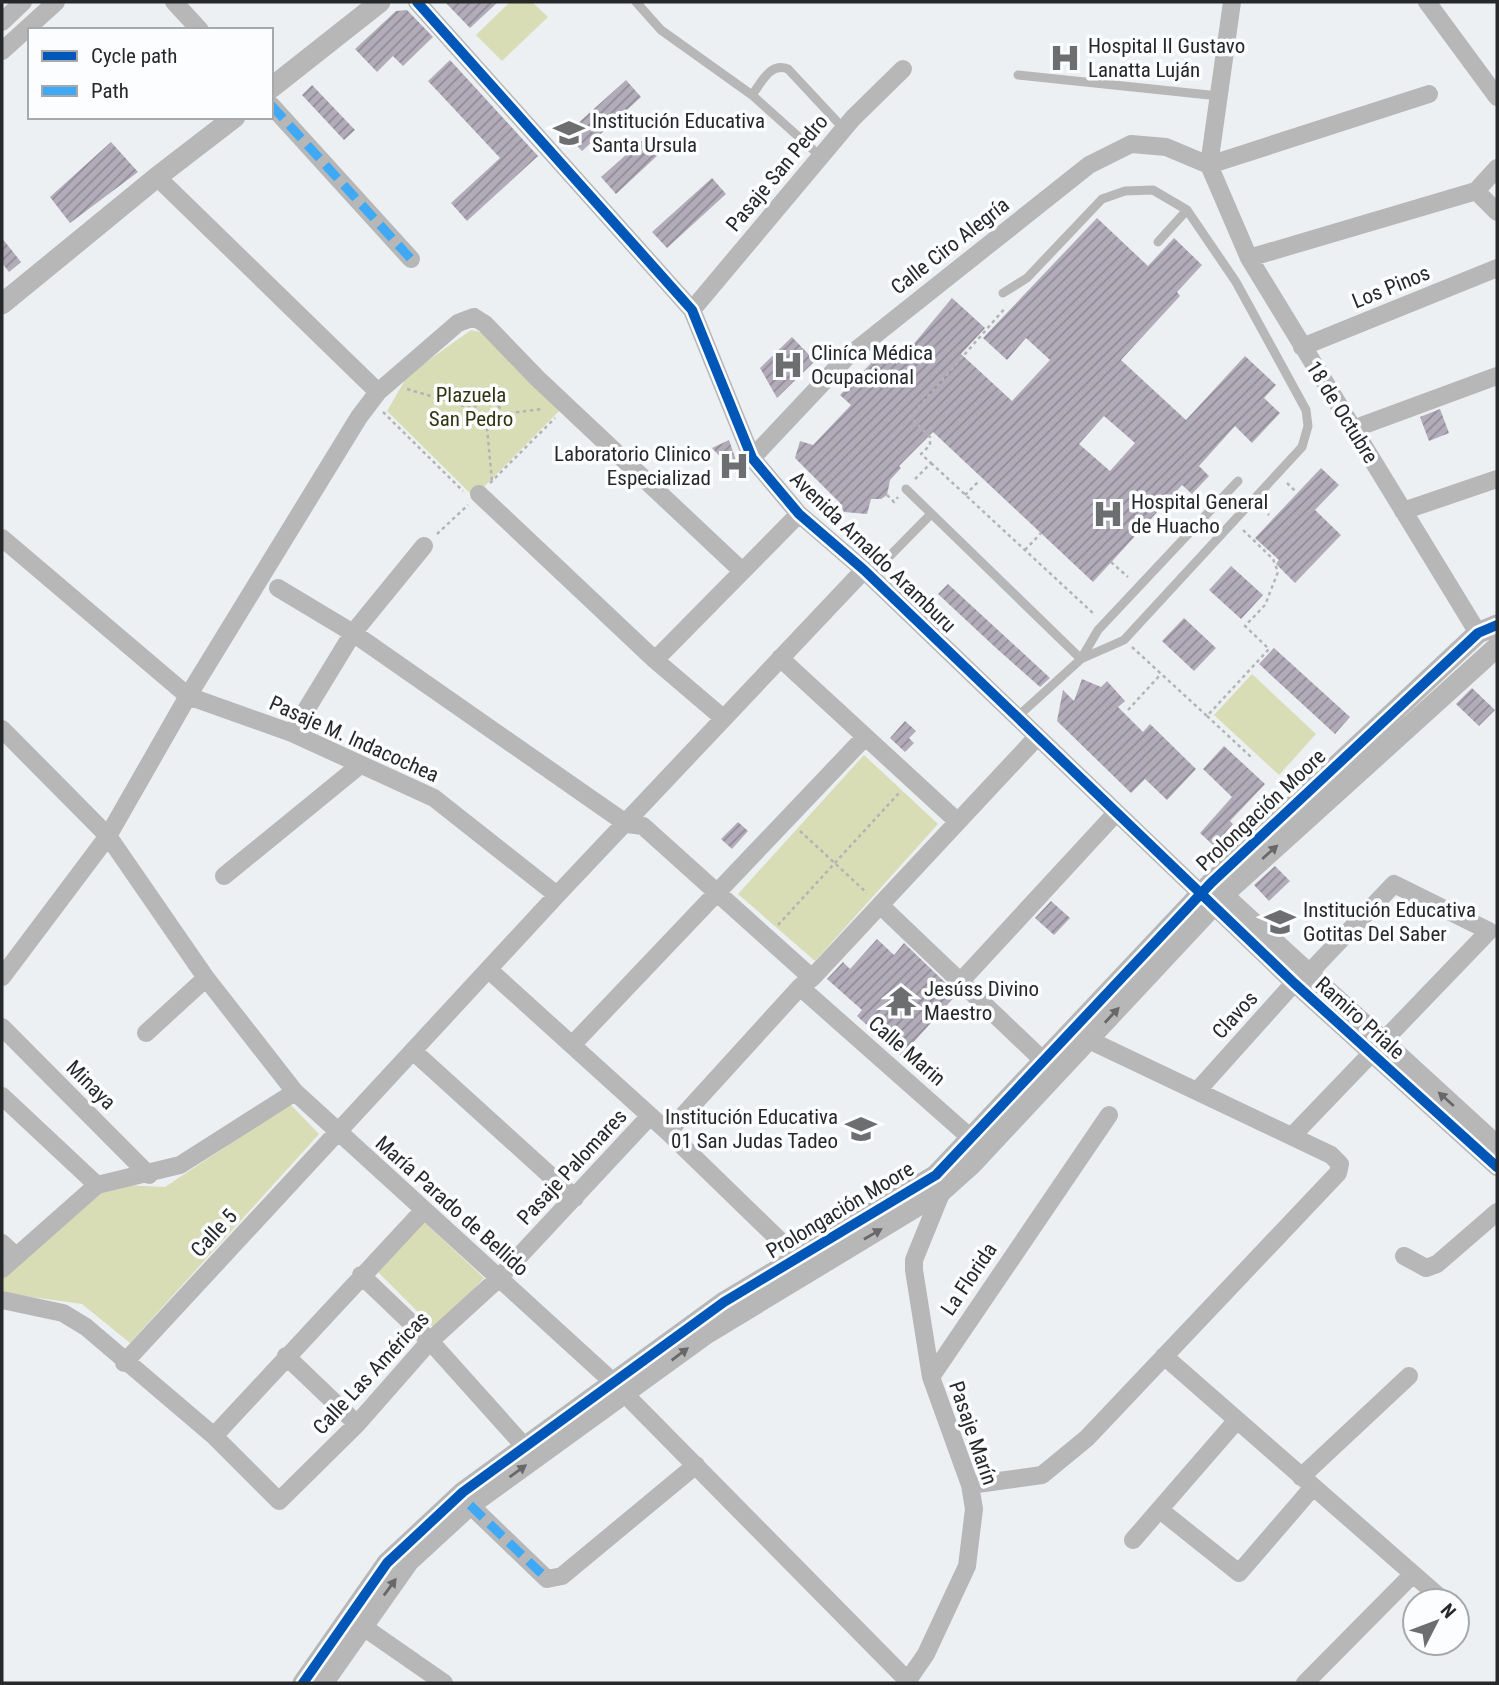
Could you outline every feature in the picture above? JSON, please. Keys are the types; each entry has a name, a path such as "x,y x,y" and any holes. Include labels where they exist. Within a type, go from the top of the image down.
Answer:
{"street":[{"path":"2,22 23,2"},
{"path":"2,51 56,2"},
{"path":"174,2 198,28"},
{"path":"273,86 380,2"},
{"name":"Avenida Arnaldo Aramburu","path":"417,2 692,310 752,458 799,513 867,573 1116,813 1212,894"},
{"path":"1232,2 1209,165 1429,94"},
{"path":"1427,2 1497,97"},
{"name":"Pasaje San Pedro","path":"692,310 820,156 903,69"},
{"path":"273,107 411,259"},
{"path":"2,304 232,119"},
{"name":"Calle Ciro Alegría","path":"752,458 846,358 1089,165 1131,144 1166,147 1209,165"},
{"name":"18 de Octubre","path":"1209,165 1250,258 1302,348 1478,634 1495,651"},
{"path":"1250,258 1476,191 1497,168"},
{"path":"157,177 375,396"},
{"path":"1476,191 1497,212"},
{"name":"Los Pinos","path":"1302,348 1497,268"},
{"path":"2,977 108,836 188,696 375,396 458,323 474,317 485,324 567,406 741,570"},
{"path":"1353,429 1497,376"},
{"path":"1403,511 1497,478"},
{"path":"481,492 655,660 723,718"},
{"path":"655,660 799,513"},
{"path":"2,538 188,696"},
{"path":"292,733 354,633 424,546"},
{"name":"Calle 5","path":"124,1363 723,718 867,573"},
{"name":"Calle Marin","path":"278,588 354,633 627,824 643,826 766,937 806,982 978,1144"},
{"name":"Prolongación Moore","path":"323,1683 409,1561 470,1505 620,1389 724,1301 804,1264 939,1183 1212,894 1478,634 1497,625"},
{"name":"Prolongación Moore","path":"1050,1067 1089,1040 1212,894 1495,651"},
{"path":"780,658 957,821"},
{"name":"Pasaje M. Indacochea","path":"188,696 292,733 434,798 557,895"},
{"name":"María Parado de Bellido","path":"4,733 108,836 206,978 295,1093 620,1389 908,1683"},
{"path":"572,1045 865,737"},
{"path":"668,1132 1037,737"},
{"path":"224,876 360,765"},
{"path":"961,981 1116,813"},
{"name":"Clavos","path":"1198,1090 1394,884 1489,931 1377,1048"},
{"name":"Ramiro Priale","path":"1212,894 1377,1048 1497,1167"},
{"path":"880,905 1050,1067"},
{"path":"489,970 668,1132 804,1264"},
{"path":"146,1033 206,978"},
{"name":"Minaya","path":"2,1027 149,1175"},
{"path":"970,1485 1042,1475 1057,1466 1087,1438 1338,1173 1340,1164 1331,1155 1089,1040"},
{"path":"1293,1135 1377,1048"},
{"name":"Ramiro Priale","path":"1377,1048 1497,1144"},
{"path":"413,1051 575,1198"},
{"path":"2,1269 97,1185 124,1177 149,1175 180,1165 295,1093"},
{"path":"2,1096 97,1185"},
{"name":"La Florida","path":"930,1377 1109,1115"},
{"name":"Pasaje Palomares","path":"498,1279 650,1116"},
{"name":"Pasaje Marín","path":"908,1683 926,1654 967,1566 973,1537 970,1485 930,1377 914,1260 939,1183"},
{"path":"2,1300 63,1313 86,1327 124,1363 214,1436 285,1356 423,1211"},
{"path":"1404,1256 1413,1264 1426,1268 1437,1264 1497,1212"},
{"path":"2,1242 16,1256"},
{"path":"361,1275 430,1341 524,1446"},
{"name":"Calle Las Américas","path":"214,1436 279,1501 357,1424 430,1341 498,1279"},
{"path":"285,1356 357,1424"},
{"path":"1164,1356 1427,1587"},
{"path":"1160,1510 1239,1573 1307,1482 1409,1376"},
{"name":"Prolongación Moore","path":"303,1683 387,1563 463,1492 524,1446 620,1389"},
{"path":"1133,1541 1237,1420"},
{"path":"470,1505 547,1579 562,1576 696,1465"},
{"path":"1304,1683 1412,1574"},
{"path":"362,1626 443,1683"}],"lane":[{"path":"636,2 661,30 699,60 752,95 820,156"},
{"path":"752,95 771,69 780,66 788,69 844,129"},
{"path":"1018,75 1219,96"},
{"path":"1003,293 1027,278 1102,199 1125,191 1153,190 1187,210 1236,282 1306,410 1308,426 1302,447 1124,640 1081,659"},
{"path":"1158,242 1187,210"},
{"path":"1016,718 1081,659 1104,623 1238,481"},
{"path":"906,489 1081,659"},
{"path":"867,573 931,514"}],"path":[{"path":"1003,293 1006,308 910,417 930,437 930,445 921,454 1104,623"},
{"path":"394,378 400,387 474,409"},
{"path":"375,396 481,492"},
{"path":"487,428 474,420 474,409 482,401 492,401 502,414"},
{"path":"502,414 567,406"},
{"path":"424,546 567,406"},
{"path":"487,428 497,424 502,414"},
{"path":"481,492 487,428"},
{"path":"887,495 894,502 931,463"},
{"path":"965,495 979,481"},
{"path":"1207,716 1269,649 1245,626 1265,605 1278,572 1273,559 1234,521"},
{"path":"1025,550 1041,533"},
{"path":"1111,562 1139,587"},
{"path":"1124,640 1251,758"},
{"path":"1128,710 1161,674"},
{"path":"766,937 911,779"},
{"path":"787,820 880,905"}],"green space":[{"path":"510,2 532,2 548,17 502,61 476,35"},
{"name":"Plazuela San Pedro","path":"471,330 485,333 563,407 474,497 387,411 408,375"},
{"path":"1252,674 1316,734 1279,775 1214,715"},
{"path":"864,755 938,824 815,961 738,894"},
{"path":"290,1104 319,1134 130,1343 82,1304 2,1293 2,1276 104,1184 165,1187"},
{"path":"422,1220 484,1278 436,1330 376,1270"}],"building":[{"path":"445,2 498,2 470,28"},
{"path":"407,10 433,37 403,66 393,56 377,72 355,49 396,11"},
{"path":"450,60 538,156 467,221 451,203 500,158 428,81"},
{"path":"626,80 641,97 582,151 566,134"},
{"path":"312,85 355,130 344,140 302,95"},
{"path":"645,138 659,154 616,194 601,177"},
{"path":"111,142 138,172 70,223 50,197"},
{"path":"712,178 726,194 667,248 652,232"},
{"path":"1097,218 1148,266 1174,238 1202,265 1177,292 1180,296 1121,360 1186,420 1245,356 1276,385 1264,398 1280,413 1252,443 1235,426 1199,466 1209,476 1192,494 1182,485 1093,582 933,432 899,466 901,468 890,480 887,495 881,499 871,499 867,514 844,512 839,502 795,458 800,441 813,445 851,405 840,395 883,351 897,364 952,298 985,328 961,354 1012,401 1050,360 1026,338 1007,360 983,338","holes":["1104,416 1135,443 1110,471 1079,444"]},
{"path":"2,238 21,262 9,272 2,263"},
{"name":"Cliníca Médica Ocupacional","path":"792,337 815,361 777,398 760,368"},
{"path":"1440,409 1449,433 1429,441 1420,417"},
{"name":"Laboratorio Clinico Especializad","path":"729,440 743,481 712,448"},
{"path":"1321,468 1339,485 1315,510 1341,535 1295,583 1276,564 1279,560 1255,538"},
{"path":"1231,566 1263,595 1241,619 1209,590"},
{"path":"948,584 1050,678 1040,687 996,648 938,594"},
{"path":"1184,618 1216,648 1194,671 1162,641"},
{"path":"1274,648 1350,717 1335,734 1259,664"},
{"path":"1082,679 1101,687 1107,681 1125,701 1118,707 1143,732 1150,724 1196,769 1167,800 1145,779 1131,793 1057,721 1063,690 1074,701"},
{"path":"1472,688 1495,710 1479,726 1456,704"},
{"path":"905,721 916,731 909,738 914,743 905,752 890,738"},
{"path":"1224,746 1265,784 1230,821 1233,824 1214,846 1200,833 1232,797 1203,769"},
{"path":"738,822 748,831 732,849 721,839"},
{"path":"1275,866 1290,881 1269,901 1254,885"},
{"path":"1051,901 1070,918 1054,935 1035,918"},
{"name":"Jesúss Divino Maestro","path":"877,939 894,955 904,943 957,994 901,1056 857,1016 862,1010 827,979 843,962 850,969"}],"marked path":[{"path":"273,107 411,259"},
{"path":"470,1505 547,1579"}],"cycle path":[{"path":"417,2 692,310 752,458 799,514 864,570 1294,983 1497,1167"},
{"path":"303,1683 387,1563 463,1492 724,1302 936,1175 1211,883 1478,633 1497,625"}],"place":[{"name":"Hospital II Gustavo Lanatta Luján","path":"1065,58"},
{"name":"Institución Educativa Santa Ursula","path":"569,133"},
{"name":"Cliníca Médica Ocupacional","path":"788,365"},
{"name":"Laboratorio Clinico Especializad","path":"734,466"},
{"name":"Hospital General de Huacho","path":"1108,514"},
{"name":"Institución Educativa Gotitas Del Saber","path":"1280,922"},
{"name":"Jesúss Divino Maestro","path":"901,1001"},
{"name":"Institución Educativa 01 San Judas Tadeo","path":"861,1129"}]}
